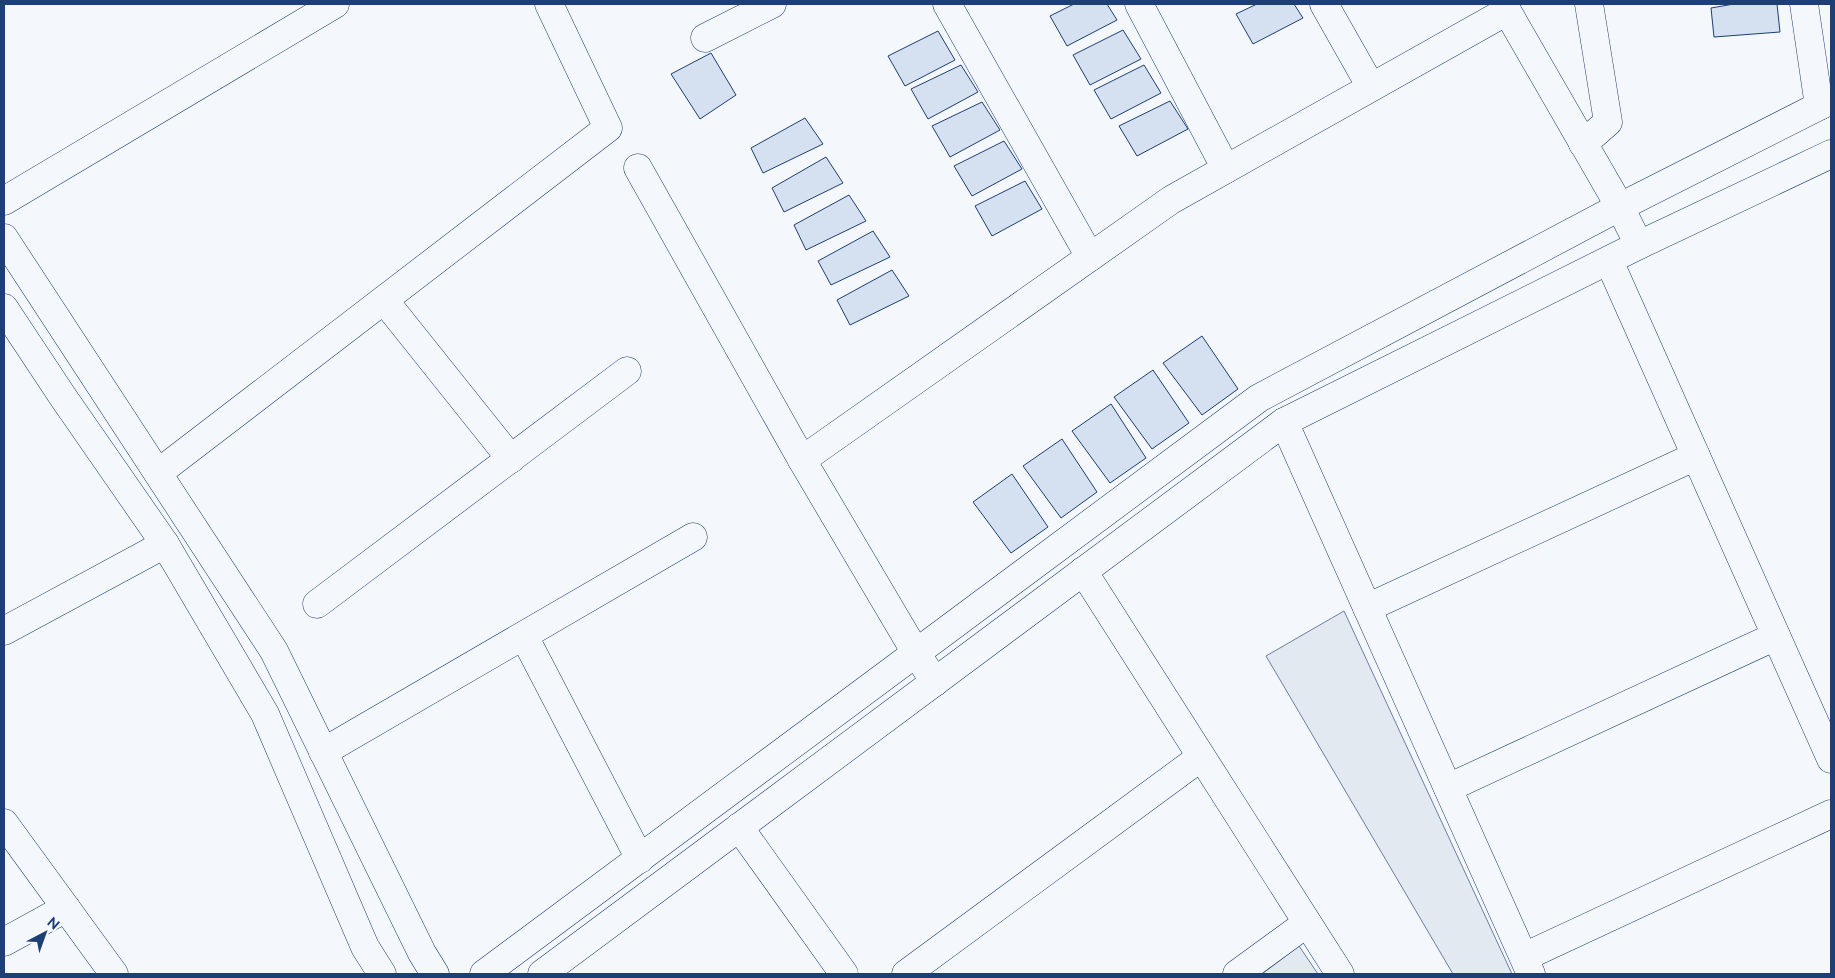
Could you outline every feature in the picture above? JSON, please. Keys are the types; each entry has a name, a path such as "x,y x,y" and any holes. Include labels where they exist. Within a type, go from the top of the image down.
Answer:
{"street":[{"path":"4,201 335,4"},
{"path":"158,473 608,128 550,4"},
{"path":"705,38 772,4"},
{"path":"947,4 1090,257"},
{"path":"1139,4 1226,169"},
{"path":"1324,4 1371,88"},
{"path":"1583,144 1608,122 1589,4"},
{"path":"484,974 1260,398 1620,207 1825,103 1804,4"},
{"path":"802,460 1171,200 1371,88 1505,7 1620,207 1639,245"},
{"path":"542,974 1284,422 1639,245 1831,154"},
{"path":"638,168 802,460 935,682"},
{"path":"4,238 274,651 422,953 435,974"},
{"path":"1609,260 1831,759"},
{"path":"384,300 511,458"},
{"path":"4,308 165,544 265,714 365,947 382,974"},
{"path":"317,604 627,372"},
{"path":"1284,422 1527,966 1831,814"},
{"path":"1367,608 1696,456"},
{"path":"323,752 693,537"},
{"path":"4,632 165,544"},
{"path":"1083,571 1340,974"},
{"path":"524,636 640,859"},
{"path":"1448,788 1776,636"},
{"path":"906,974 1201,757"},
{"path":"4,823 114,974"},
{"path":"739,827 844,974"},
{"path":"4,942 66,908"},
{"path":"1237,974 1307,923"}],"shaded area":[{"path":"1344,611 1512,974 1453,974 1266,656"},
{"path":"1299,946 1318,974 1262,974"}],"building":[{"path":"1074,4 1107,4 1117,20 1067,46 1050,16"},
{"path":"1257,4 1294,4 1303,18 1253,44 1236,14"},
{"path":"1734,4 1777,4 1780,32 1714,37 1711,8"},
{"path":"1123,30 1141,59 1090,85 1073,55"},
{"path":"938,31 955,60 905,86 888,56"},
{"path":"711,53 736,95 700,119 671,74"},
{"path":"961,65 978,92 928,119 911,89"},
{"path":"1144,65 1161,93 1111,119 1094,90"},
{"path":"1170,101 1188,129 1137,156 1119,126"},
{"path":"982,102 1000,130 950,157 932,126"},
{"path":"805,118 823,144 763,173 751,148"},
{"path":"1004,141 1022,169 972,196 954,166"},
{"path":"826,157 843,183 784,212 772,188"},
{"path":"1025,181 1042,209 992,236 975,206"},
{"path":"849,195 866,221 806,250 794,225"},
{"path":"873,231 890,257 831,285 818,261"},
{"path":"892,270 909,296 850,325 837,300"},
{"path":"1202,336 1238,389 1202,415 1163,363"},
{"path":"1153,370 1189,423 1152,449 1114,397"},
{"path":"1111,404 1146,458 1110,483 1072,431"},
{"path":"1062,439 1097,492 1061,518 1023,466"},
{"path":"1012,474 1048,527 1011,553 973,502"}]}
